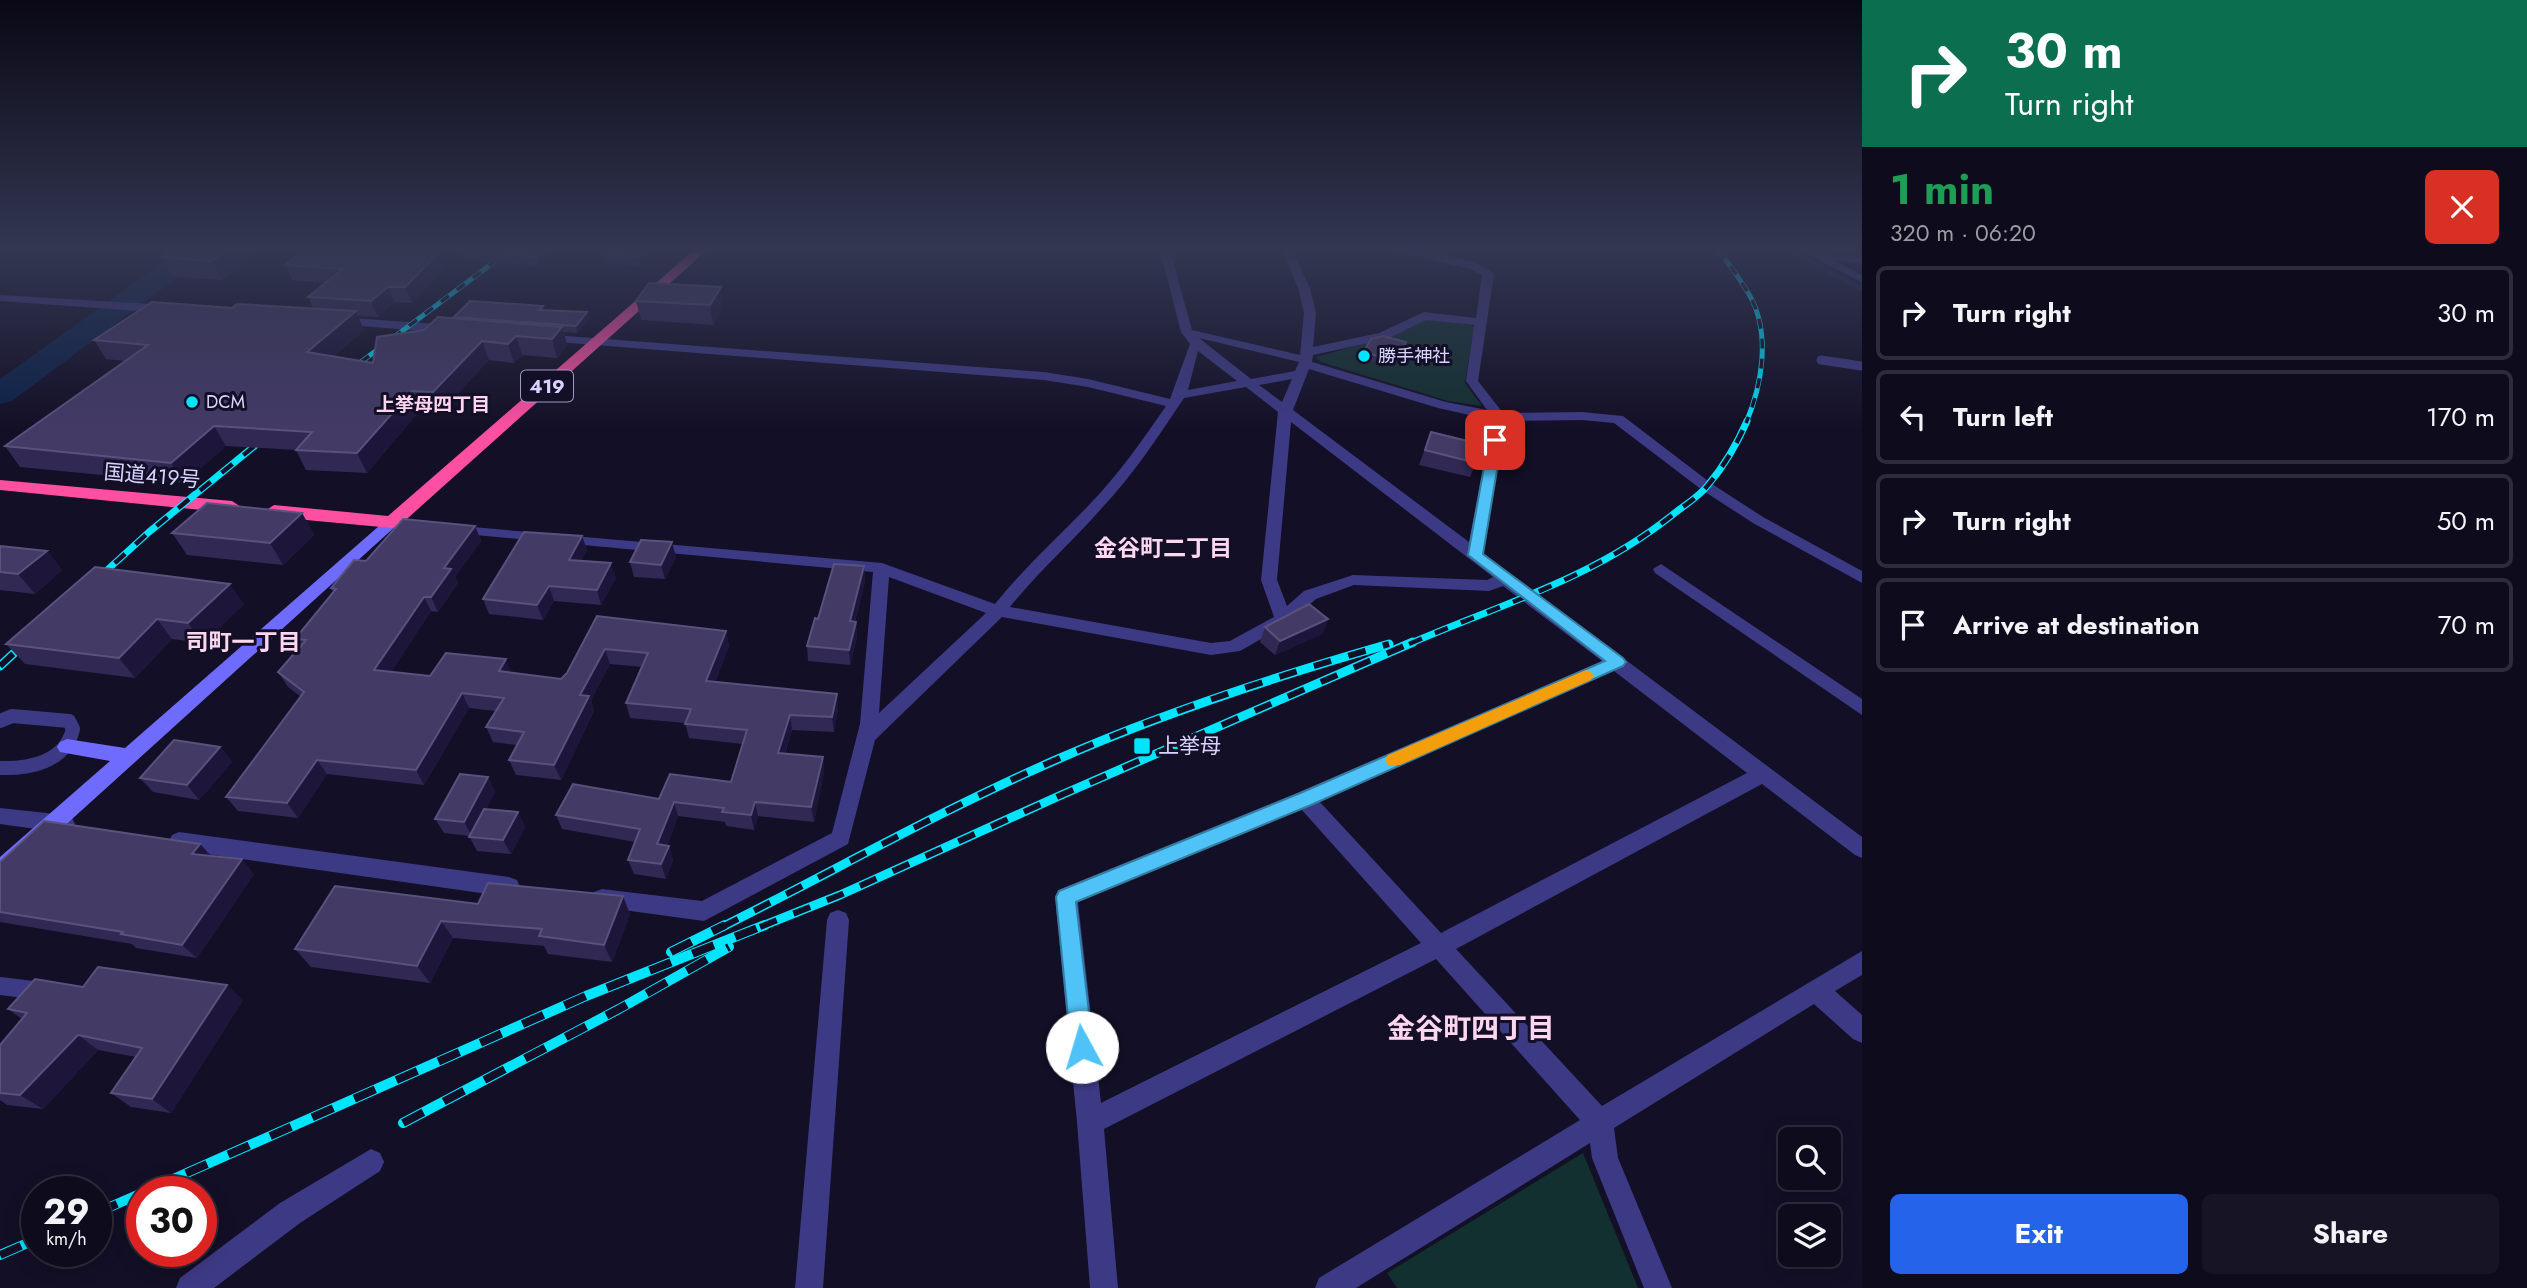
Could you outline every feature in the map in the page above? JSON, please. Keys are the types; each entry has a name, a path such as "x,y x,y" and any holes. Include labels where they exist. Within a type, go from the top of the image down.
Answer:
{"highway":[{"name":"419","path":"391,522 634,310"},
{"name":"国道419号","path":"0,485 391,522"}],"street":[{"path":"173,310 186,311"},
{"path":"1181,310 1187,332 1197,344 1862,849"},
{"path":"1283,619 1269,580 1285,412 1304,362 1309,310"},
{"path":"1475,555 1499,416 1472,382 1483,310"},
{"path":"531,335 1044,376 1176,400 1247,383 1383,336 1424,316 1481,322"},
{"path":"327,320 463,330"},
{"path":"1187,332 1304,362 1443,405 1499,416 1618,419 1707,487 1758,520 1862,578"},
{"path":"866,737 998,611 1030,571 1095,507 1136,460 1176,400 1193,348 1197,344"},
{"path":"0,870 391,522 882,568 998,611 1211,649 1234,647 1283,619 1310,595 1353,580 1489,586 1506,578"},
{"path":"586,897 704,911 841,838 866,737 882,568"},
{"path":"1661,569 1862,708"},
{"path":"1104,1288 1090,1122 1066,897 1304,799 1618,662"},
{"path":"67,747 131,756"},
{"path":"1090,1122 1438,946 1763,774"},
{"path":"1304,799 1601,1124 1605,1158 1658,1288"},
{"path":"0,816 83,827"},
{"path":"152,837 534,890"},
{"path":"809,1288 838,920"},
{"path":"1329,1288 1862,962"},
{"path":"1817,991 1862,1031"},
{"path":"190,1288 289,1213 371,1162"}],"lane":[{"path":"1821,360 1862,366"},
{"path":"0,721 12,716 69,721 73,729 67,747 46,760 19,770 0,768"},
{"path":"0,986 44,991"}],"green space":[{"path":"1423,317 1474,326 1465,383 1482,406 1448,401 1321,362 1316,357 1381,339"},
{"path":"1583,1153 1638,1288 1397,1288 1387,1273"}],"building":[{"path":"140,310 356,311 307,352 373,363 377,337 424,330 438,317 562,327 552,339 516,336 508,344 482,341 433,392 412,391 357,453 296,450 312,432 214,426 171,463 5,446 148,345 94,340"},
{"path":"461,310 587,312 576,326 454,317"},
{"path":"1383,336 1406,342 1395,359 1363,353 1371,339"},
{"path":"1431,432 1480,444 1476,463 1425,450"},
{"path":"207,503 302,513 270,543 172,533"},
{"path":"403,519 475,526 444,568 451,569 431,597 424,597 374,670 430,676 446,653 506,659 499,671 561,679 567,673 597,616 726,631 706,681 837,694 832,717 790,715 778,753 823,757 811,807 755,802 751,815 722,812 724,808 674,802 657,844 669,846 661,864 628,860 640,829 556,815 573,784 659,799 670,774 731,782 747,730 685,724 691,709 626,703 648,653 605,649 580,695 589,696 554,765 509,760 524,732 486,727 504,698 462,693 416,770 317,760 287,803 226,797 304,692 278,672 306,640 295,639 336,589 331,588 354,560 366,561"},
{"path":"524,532 582,536 569,560 611,563 597,590 549,586 537,605 483,599"},
{"path":"641,540 672,542 661,565 630,562"},
{"path":"0,546 47,551 18,574 0,572"},
{"path":"834,564 864,566 850,621 856,622 849,650 807,646"},
{"path":"95,567 230,584 188,623 157,619 119,658 6,644"},
{"path":"1309,604 1328,619 1280,641 1265,627"},
{"path":"174,740 220,747 187,785 140,778"},
{"path":"460,774 488,777 464,822 435,819"},
{"path":"484,809 518,812 503,840 469,837"},
{"path":"44,821 200,844 192,854 242,859 182,945 121,934 123,932 0,912 0,862"},
{"path":"488,883 623,896 604,945 539,936 542,929 441,921 417,966 295,949 335,886 478,904"},
{"path":"98,967 227,985 152,1099 111,1093 142,1048 78,1035 20,1095 0,1093 0,1045 27,1013 8,1009 35,979 83,987"}],"waterway":[{"path":"0,394 115,310"}],"railway":[{"path":"345,374 430,310"},
{"path":"1746,423 1752,408 1762,360 1757,310"},
{"path":"1409,644 1577,574 1640,538 1704,489 1730,454 1747,421"},
{"path":"94,582 149,532 268,435"},
{"path":"26,642 29,639"},
{"path":"0,666 26,642"},
{"path":"765,925 840,895 1059,796 1413,642"},
{"path":"722,927 973,798 1098,742 1222,696 1389,644"},
{"path":"671,952 725,925"},
{"path":"180,1176 586,996 765,925"},
{"path":"760,927 765,925"},
{"path":"403,1123 619,1009 729,947"},
{"path":"112,1206 126,1200"},
{"path":"0,1255 21,1246"}],"slow traffic":[{"path":"1394,760 1586,676"}],"place":[{"name":"勝手神社","path":"1364,356"},
{"name":"DCM","path":"192,402"},
{"name":"上挙母","path":"1142,746"}],"district":[{"name":"上挙母四丁目","path":"433,404"},
{"name":"金谷町二丁目","path":"1163,548"},
{"name":"司町一丁目","path":"243,642"},
{"name":"金谷町四丁目","path":"1471,1028"}],"route":[{"path":"1082,1047 1066,897 1304,799 1618,662 1475,555 1495,440"}]}
